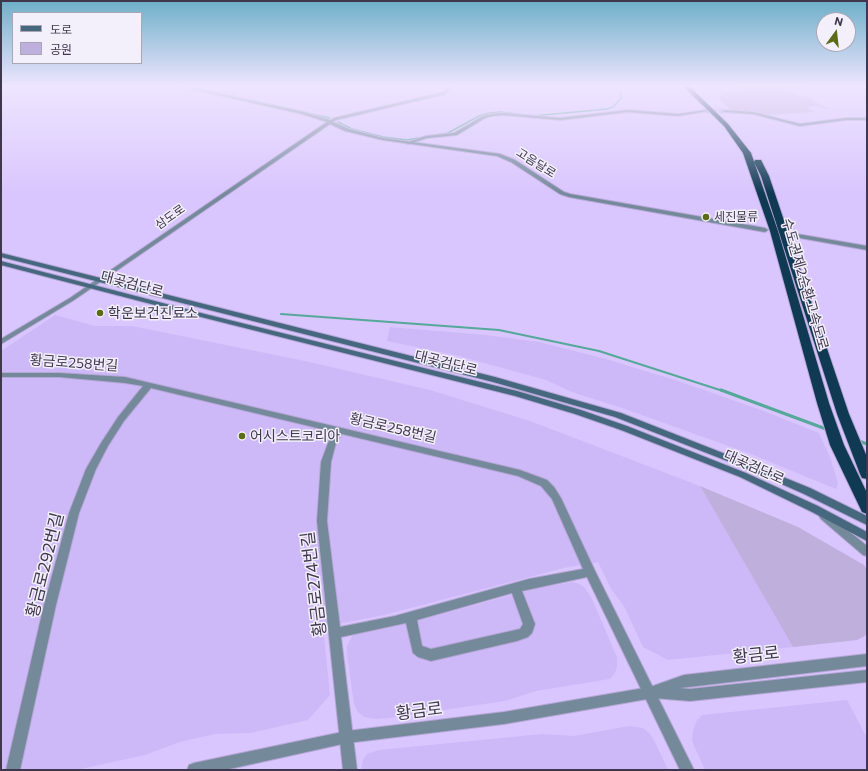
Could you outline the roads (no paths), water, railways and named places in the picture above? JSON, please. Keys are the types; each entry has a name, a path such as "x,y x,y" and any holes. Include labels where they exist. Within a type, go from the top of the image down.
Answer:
{"highway":[{"name":"수도권제2순환고속도로","path":"723,122 737,138 747,153 774,231 823,403 837,445 867,508"},
{"name":"수도권제2순환고속도로","path":"729,122 739,132 752,150 765,176 843,414 867,474"}],"main road":[{"name":"대곶검단로","path":"1,255 495,380 618,415 753,468 807,491 867,521"},
{"name":"대곶검단로","path":"1,263 517,394 578,412 682,450 743,475 867,537"}],"street":[{"name":"고음달로","path":"330,122 342,128 377,138 503,156 569,195 765,230"},
{"name":"삼도로","path":"1,342 52,313 330,122"},
{"path":"408,143 426,137 455,134 476,122"},
{"path":"788,122 800,125 826,122"},
{"path":"791,235 867,248"},
{"name":"황금로258번길","path":"1,375 24,374 125,380 520,472 534,478 551,490 556,498 590,572 687,770"},
{"name":"황금로292번길","path":"13,770 50,605 74,513 91,469 104,445 121,419 149,385"},
{"name":"황금로274번길","path":"340,430 328,452 324,475 324,540 336,632 350,770"},
{"path":"815,510 846,533 867,552"},
{"path":"336,632 411,617 516,588 590,572"},
{"path":"411,617 417,649 422,653 431,655 517,636 524,633 528,629 529,624 516,588"},
{"name":"황금로","path":"194,770 346,738 504,718 650,693 684,680 867,660"},
{"name":"황금로","path":"650,693 690,695 867,676"}],"waterway":[{"path":"338,122 352,129 383,137 407,140 448,133 468,122"},
{"path":"281,314 499,330 599,351 723,391"},
{"path":"721,390 826,429"},
{"path":"859,441 867,444"}],"place":[{"name":"세진물류","path":"706,217"},
{"name":"학운보건진료소","path":"100,313"},
{"name":"어시스트코리아","path":"242,436"}]}
